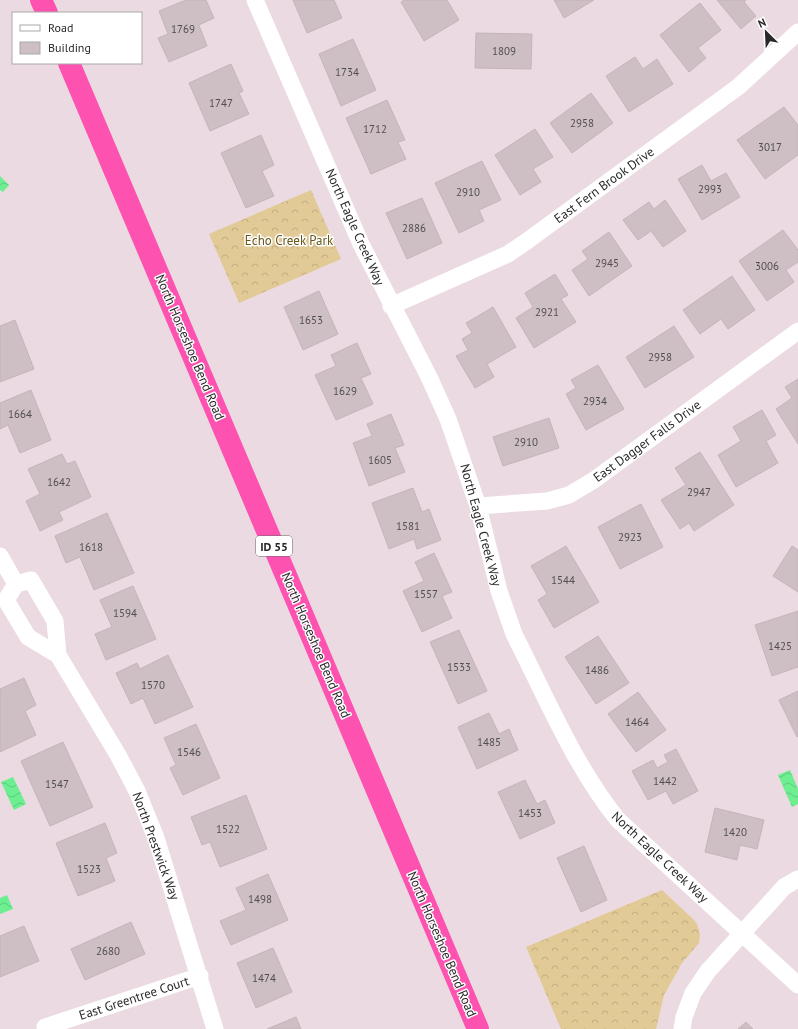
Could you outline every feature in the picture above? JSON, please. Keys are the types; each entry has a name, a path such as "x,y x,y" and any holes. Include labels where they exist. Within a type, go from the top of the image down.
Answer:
{"highway":[{"path":"41,0 47,12"},
{"name":"North Horseshoe Bend Road","path":"69,64 478,1029"}],"street":[{"name":"North Eagle Creek Way","path":"255,0 361,244 391,306 429,377 448,419 478,506 499,592 514,634 585,773 601,799 618,820 798,985"},
{"name":"East Fern Brook Drive","path":"391,306 508,254 738,87 798,32"},
{"name":"East Dagger Falls Drive","path":"478,506 547,501 569,495 594,480 798,331"},
{"path":"1,559 16,584"},
{"name":"North Prestwick Way","path":"58,655 28,637 6,600 16,584 31,580 55,620 58,655 118,755 137,791 156,838 200,976 215,1029"},
{"path":"682,1029 684,1016 693,993 708,971 784,887 798,878"},
{"name":"East Greentree Court","path":"45,1027 200,976"}],"green space":[{"name":"Echo Creek Park","path":"311,190 341,259 239,303 209,234"},
{"path":"662,890 693,919 697,924 700,934 699,943 682,963 664,995 656,1029 561,1029 526,947"}],"water":[{"path":"0,176 9,185 3,192 0,190"},
{"path":"790,770 798,789 798,804 792,807 778,775"},
{"path":"13,777 26,804 14,810 1,782"},
{"path":"7,895 13,909 0,914 0,898"}],"building":[{"path":"186,0 206,0 214,18 199,25 207,46 169,62 158,38 168,34 159,11"},
{"path":"293,0 334,0 342,18 307,33"},
{"path":"404,0 447,0 459,20 424,41 401,2"},
{"path":"554,0 594,0 564,18"},
{"path":"717,0 746,0 744,2 756,16 741,29"},
{"path":"700,3 721,30 698,48 706,58 689,72 660,35"},
{"path":"476,33 532,34 531,69 475,68"},
{"path":"353,39 376,90 341,106 319,54"},
{"path":"635,57 643,69 657,59 673,84 629,112 606,76"},
{"path":"231,64 243,91 239,93 249,114 210,131 189,83"},
{"path":"591,93 613,123 572,153 550,123"},
{"path":"387,100 405,140 398,142 406,159 371,174 346,118"},
{"path":"784,107 798,125 798,155 765,179 737,140"},
{"path":"535,129 553,157 533,169 541,182 520,195 495,155"},
{"path":"261,135 274,165 262,171 274,196 246,208 221,153"},
{"path":"482,161 501,200 479,210 484,221 459,233 435,183"},
{"path":"702,165 711,181 726,173 740,197 702,220 678,179"},
{"path":"422,198 442,243 407,259 386,213"},
{"path":"665,200 686,231 663,247 651,231 638,240 623,220 649,202 654,209"},
{"path":"783,230 798,250 798,262 786,270 794,282 767,301 739,261"},
{"path":"609,232 632,266 589,296 572,270 588,259 582,251"},
{"path":"555,274 568,295 561,299 576,322 534,348 516,318 533,307 525,293"},
{"path":"732,276 755,310 728,329 721,319 700,334 683,310"},
{"path":"319,291 338,334 303,350 284,307"},
{"path":"493,307 516,347 487,364 494,377 475,388 456,356 468,350 462,339 472,333 466,323"},
{"path":"15,320 34,369 0,382 0,326"},
{"path":"674,326 694,357 645,388 626,357"},
{"path":"357,343 371,374 361,378 373,404 336,420 315,375 336,366 331,355"},
{"path":"598,365 624,409 586,430 566,394 576,388 571,380"},
{"path":"798,379 798,444 776,409 792,398 785,387"},
{"path":"31,390 51,440 20,453 8,425 0,429 0,403"},
{"path":"762,410 776,435 766,441 778,463 736,487 718,455 741,441 733,427"},
{"path":"391,414 404,445 395,448 405,472 369,486 353,443 372,436 367,424"},
{"path":"549,418 559,448 503,466 493,437"},
{"path":"700,452 734,505 694,531 689,523 680,529 661,500 686,485 675,468"},
{"path":"62,454 67,464 75,461 91,497 59,512 63,520 40,531 26,501 40,494 28,469"},
{"path":"413,488 422,512 429,509 441,540 417,549 414,539 389,549 372,503"},
{"path":"641,504 663,547 620,569 598,527"},
{"path":"107,513 134,573 94,590 80,557 66,563 55,536"},
{"path":"566,546 599,602 554,628 538,600 547,594 531,566"},
{"path":"792,546 798,550 798,592 773,576"},
{"path":"434,553 452,592 442,596 452,618 422,632 403,591 424,581 415,562"},
{"path":"133,586 156,639 106,660 95,634 112,627 100,600"},
{"path":"798,611 798,667 772,676 755,625"},
{"path":"459,630 487,691 458,704 430,642"},
{"path":"598,636 629,683 596,704 565,657"},
{"path":"168,655 193,707 155,724 143,698 131,704 116,673 137,663 140,669"},
{"path":"24,678 36,705 25,711 36,735 0,752 0,689"},
{"path":"798,691 798,736 797,737 779,700"},
{"path":"638,692 666,730 636,752 608,714"},
{"path":"489,713 499,734 509,729 518,750 477,769 458,727"},
{"path":"196,724 220,778 183,795 170,768 176,765 164,738"},
{"path":"63,742 93,807 50,826 21,761"},
{"path":"676,749 698,791 673,804 666,791 648,800 632,771 653,760 657,768 668,762 664,755"},
{"path":"525,780 537,804 545,800 555,823 520,839 498,792"},
{"path":"246,795 267,849 220,867 210,842 202,845 191,817"},
{"path":"715,808 764,820 757,849 740,845 737,860 705,852"},
{"path":"105,823 117,853 106,858 115,881 78,896 56,843"},
{"path":"584,846 607,900 581,912 557,858"},
{"path":"268,874 288,920 231,945 220,921 246,910 236,888"},
{"path":"131,922 145,954 85,980 71,949"},
{"path":"24,926 39,961 0,977 0,936"},
{"path":"273,948 292,992 256,1008 237,963"},
{"path":"296,1017 301,1029 267,1029"},
{"path":"746,1022 753,1029 738,1029"}]}
